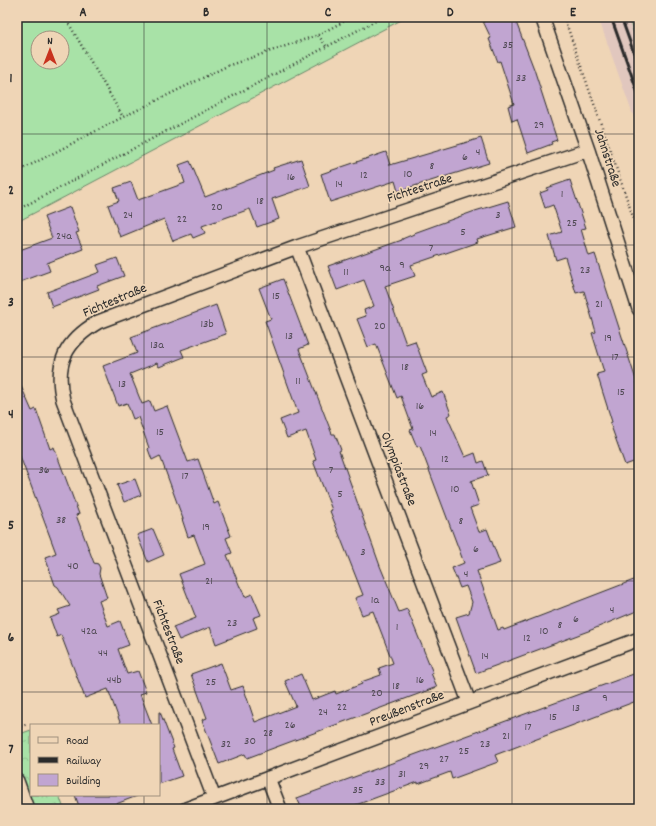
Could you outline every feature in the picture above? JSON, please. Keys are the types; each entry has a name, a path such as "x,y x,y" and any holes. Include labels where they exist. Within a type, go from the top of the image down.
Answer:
{"street":[{"name":"Jahnstraße","path":"542,17 588,150 639,309"},
{"name":"Fichtestraße","path":"214,798 63,400 59,376 63,360 72,344 87,329 98,322 297,247 588,150"},
{"name":"Olympiastraße","path":"297,247 469,702"},
{"name":"Preußenstraße","path":"186,809 639,639"},
{"path":"268,778 280,809"},
{"path":"17,782 27,809"}],"path":[{"path":"65,17 123,117"},
{"path":"17,172 123,117 227,66 318,34 352,17"},
{"path":"17,210 383,17"},
{"path":"564,17 639,234"},
{"path":"318,34 327,47"},
{"path":"17,728 27,724"}],"shaded area":[{"path":"598,17 628,17 639,48 639,132"}],"green space":[{"path":"17,17 407,17 17,222"},
{"path":"628,17 639,17 639,48"},
{"path":"30,730 30,796 59,796 64,809 17,809 17,735"}],"building":[{"path":"481,17 514,17 534,69 557,140 551,142 552,144 528,153 517,119 512,121 508,106 514,104 500,61 498,62 489,39 491,38"},
{"path":"481,138 489,163 398,191 395,181 330,202 321,174 386,152 390,165"},
{"path":"301,159 310,186 272,199 279,219 257,227 250,209 202,226 205,233 193,238 191,234 173,241 164,219 120,237 108,205 119,201 114,188 131,182 138,200 185,183 179,165 190,161 205,197 274,170 273,168"},
{"path":"570,180 586,228 581,229 589,256 595,254 639,389 639,460 625,465 610,423 612,422 597,374 604,372 592,333 596,332 584,291 576,293 565,257 556,260 549,236 562,232 553,205 545,208 540,193 548,190 547,188"},
{"path":"508,201 516,227 477,239 478,242 411,265 415,276 385,286 406,344 415,341 427,373 422,375 431,397 443,392 451,414 447,416 465,457 475,453 478,463 483,461 488,475 471,481 479,505 470,508 479,532 487,529 500,563 477,571 498,630 503,628 504,630 639,578 639,610 591,630 476,673 456,617 469,613 472,602 466,586 460,588 452,568 464,563 420,446 417,447 410,430 413,429 401,396 397,398 376,344 368,347 357,319 366,316 364,310 374,306 364,280 337,290 328,266 402,240 414,233"},
{"path":"70,207 79,232 76,233 83,249 47,263 50,271 20,282 17,273 17,251 52,238 44,217"},
{"path":"117,258 124,276 97,286 99,289 52,307 47,292 100,272 97,265"},
{"path":"283,279 308,345 299,349 332,434 335,434 341,450 339,451 380,566 399,612 407,609 433,673 431,673 437,687 247,758 245,754 219,764 202,720 207,718 191,674 221,663 231,690 243,686 255,722 296,706 285,681 301,674 312,700 335,691 336,694 362,684 361,682 381,675 379,668 393,663 373,611 362,615 355,598 363,595 330,511 332,510 313,461 316,460 306,431 287,438 280,420 298,413 265,321 271,319 259,288"},
{"path":"216,305 226,334 181,350 184,357 159,367 157,363 130,374 142,404 150,401 154,411 167,406 188,462 198,459 214,504 218,502 231,536 226,538 232,553 227,555 245,597 252,594 261,615 253,618 257,628 216,644 210,627 179,640 173,627 196,618 179,574 205,564 194,535 188,537 160,456 152,460 138,417 133,419 127,403 118,406 103,366 137,353 131,337"},
{"path":"17,377 32,411 36,409 50,449 54,447 79,514 76,515 94,563 98,564 100,568 99,574 107,598 99,601 108,626 120,621 129,645 118,649 127,674 138,671 146,692 140,694 152,724 121,724 108,689 85,698 61,635 57,637 50,618 60,614 58,610 70,606 58,587 55,585 45,557 56,553 17,448"},
{"path":"135,479 141,495 124,502 117,485"},
{"path":"153,529 164,555 148,562 137,535"},
{"path":"639,672 639,700 495,755 498,762 452,779 450,772 418,784 418,782 345,809 302,809 297,798"},
{"path":"160,712 174,748 172,749 182,776 160,784 160,724"},
{"path":"75,796 137,796 103,809 80,809"}],"railway":[{"path":"611,17 639,96"},
{"path":"621,17 639,67"}]}
